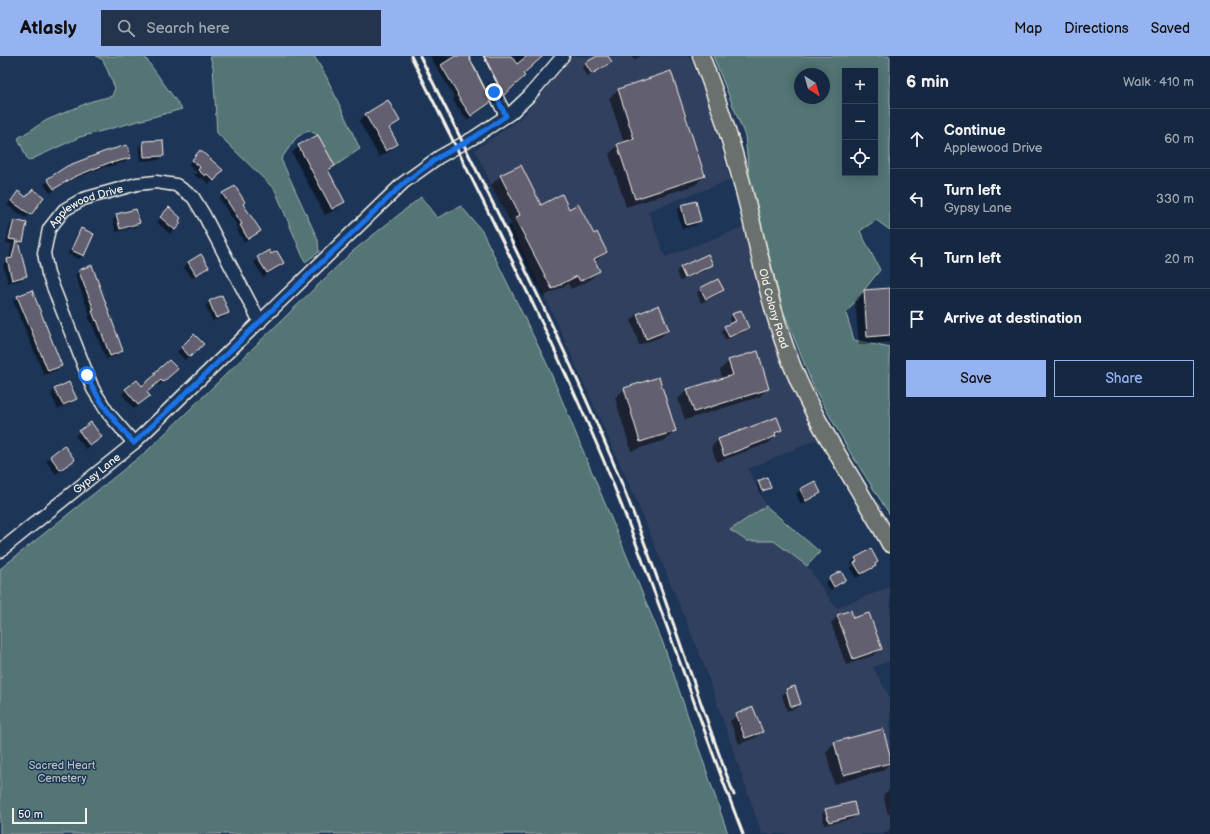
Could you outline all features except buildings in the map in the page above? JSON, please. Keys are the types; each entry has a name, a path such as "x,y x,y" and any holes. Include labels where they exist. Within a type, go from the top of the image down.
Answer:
{"main road":[{"name":"Old Colony Road","path":"701,56 721,110 769,293 787,353 814,414 890,544"}],"street":[{"path":"476,56 506,116"},
{"name":"Gypsy Lane","path":"0,551 134,443 404,183 439,157 473,138 506,116 530,96 552,61 563,56"},
{"name":"Applewood Drive","path":"134,443 108,413 93,389 48,274 44,253 49,228 64,210 83,199 137,184 156,182 176,185 194,197 260,322"}],"shaded area":[{"path":"573,56 689,56 706,95 730,180 648,211 665,257 744,227 762,309 791,379 820,438 748,469 766,506 731,530 747,541 774,541 807,566 836,608 890,587 890,661 873,667 890,698 890,834 762,834 703,662 634,495 556,321 475,150 520,119"}],"green space":[{"path":"96,56 144,56 182,109 80,137 28,161 18,138 47,120 92,101 112,96 115,88 103,60"},
{"path":"210,56 314,56 326,76 360,149 335,166 318,135 308,130 296,138 281,159 318,240 319,252 305,262 275,190 217,133 213,67"},
{"path":"713,56 890,56 890,230 876,220 860,231 880,270 846,313 854,340 890,348 890,515 850,452 813,386 783,310 750,183 745,136"},
{"name":"Sacred Heart Cemetery","path":"421,197 437,218 461,206 482,231 547,364 663,643 728,834 0,834 0,569 148,450 353,251"},
{"path":"766,506 820,552 807,566 774,541 747,541 730,530"}],"railway":[{"path":"411,56 558,357 603,459 640,552 743,834"},
{"path":"420,56 543,305 611,457 644,541 734,795"}],"route":[{"path":"87,375 93,389 108,413 134,443 404,183 422,168 492,127 506,116 494,92"}]}
